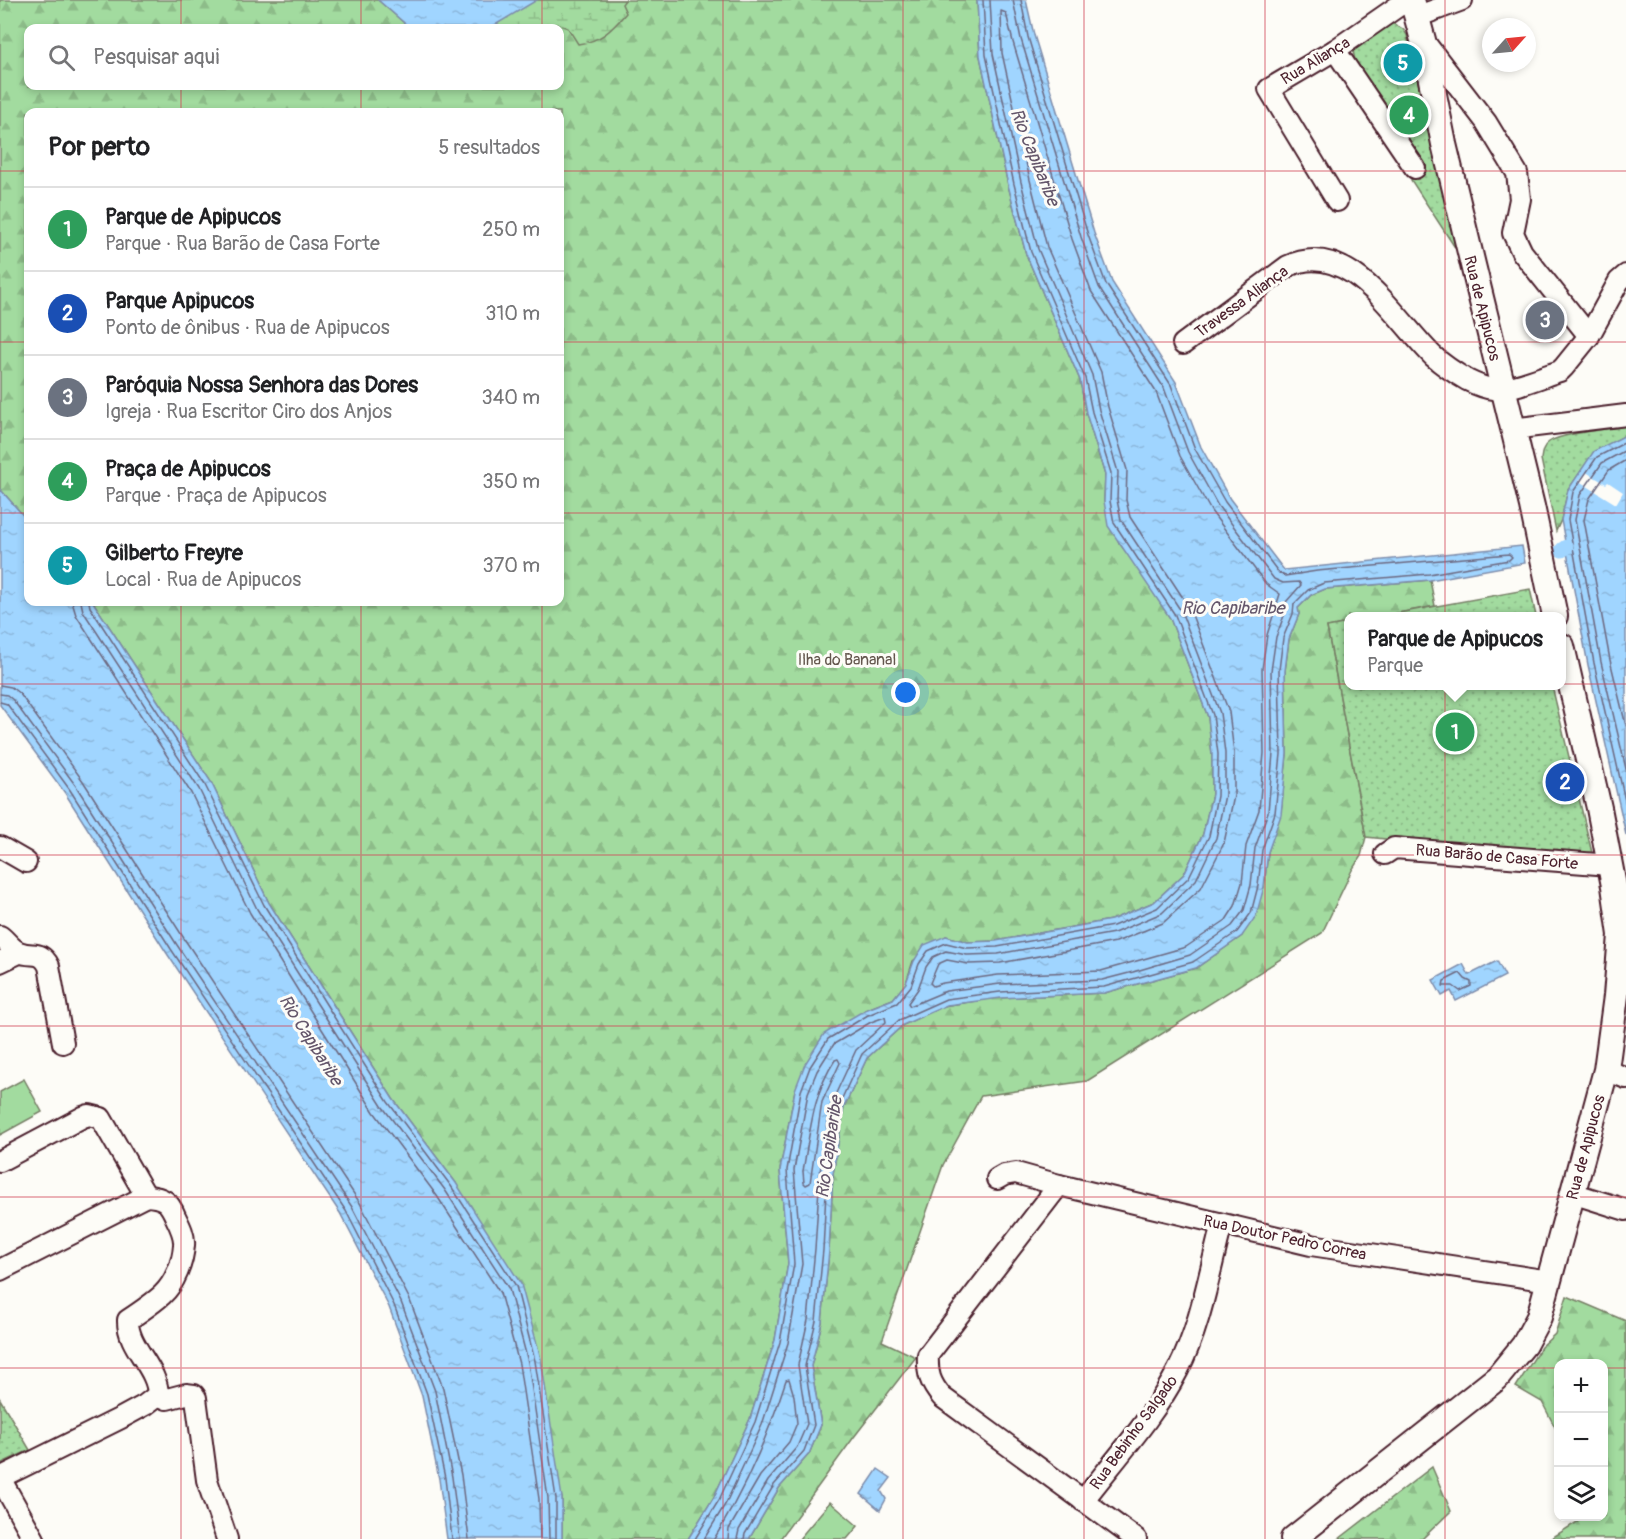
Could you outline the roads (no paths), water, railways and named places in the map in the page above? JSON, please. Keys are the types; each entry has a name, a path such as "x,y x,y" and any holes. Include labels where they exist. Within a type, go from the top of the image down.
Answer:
{"main road":[{"name":"Rua de Apipucos","path":"1413,6 1424,40 1444,144 1532,506 1554,612"},
{"name":"Rua de Apipucos","path":"1293,1539 1497,1378 1524,1345 1539,1317 1572,1193 1616,1074 1616,996 1621,935 1610,865 1566,664"}],"street":[{"name":"Rua Aliança","path":"1337,201 1269,89 1335,50 1397,7 1462,0"},
{"path":"1424,40 1486,122 1517,173 1520,199 1514,227 1515,240 1589,336"},
{"path":"1335,50 1415,168"},
{"name":"Travessa Aliança","path":"1183,344 1288,266 1300,260 1317,260 1349,271 1364,282 1433,356 1451,372 1487,388 1503,389"},
{"path":"1503,389 1560,371 1589,336 1618,281 1626,275"},
{"path":"1512,429 1626,415"},
{"path":"0,847 26,862"},
{"name":"Rua Barão de Casa Forte","path":"1385,854 1394,848 1610,865"},
{"path":"0,936 20,953"},
{"path":"0,962 20,953 43,956 49,966 63,1043"},
{"path":"0,1161 83,1117 96,1115 101,1118 115,1140 146,1196"},
{"name":"Rua Doutor Pedro Correa","path":"997,1179 1016,1173 1311,1245 1550,1281"},
{"path":"1059,1185 928,1354 927,1373 933,1386 942,1397 1136,1539"},
{"path":"1572,1193 1626,1210"},
{"path":"0,1270 146,1196 159,1197 168,1203 181,1228 185,1243 177,1273 163,1294 128,1320 130,1332 156,1382 158,1395"},
{"name":"Rua Bebinho Salgado","path":"1083,1501 1152,1412 1178,1370 1193,1333 1222,1224"},
{"path":"158,1395 167,1399 186,1394 194,1395 196,1398 207,1480 227,1539"},
{"path":"34,1539 0,1478 121,1418 158,1395"}],"water":[{"path":"378,0 537,0 497,24 405,24"},
{"name":"Rio Capibaribe","path":"977,0 1026,0 1034,35 1094,233 1112,282 1176,382 1201,447 1230,499 1284,570 1522,546 1525,563 1430,580 1325,589 1311,595 1298,608 1299,614 1289,639 1285,671 1287,754 1281,815 1268,852 1264,887 1256,916 1242,936 1196,968 1104,993 1001,998 947,1005 903,1025 867,1058 844,1107 833,1174 822,1322 811,1366 821,1425 809,1454 779,1488 749,1539 688,1539 714,1497 750,1419 775,1340 788,1263 780,1170 795,1090 805,1064 824,1034 865,1010 893,999 906,983 914,961 924,945 946,936 968,942 996,941 1111,920 1154,902 1184,874 1203,834 1212,794 1212,754 1208,717 1170,618 1108,526 1104,501 1105,475 1086,413 1080,380 1026,254 1008,185 980,56"},
{"path":"1626,435 1626,835 1588,665 1561,520 1568,490 1594,451"},
{"name":"Rio Capibaribe","path":"0,489 24,516 24,606 96,606 211,782 269,903 393,1099 456,1183 521,1284 541,1359 562,1498 562,1539 447,1539 439,1479 422,1396 389,1307 340,1213 166,952 65,793 0,705"},
{"path":"1497,961 1505,976 1456,1001 1451,991 1442,996 1433,980 1463,964 1469,975"},
{"path":"878,1469 891,1478 881,1491 886,1499 880,1510 861,1494"}],"waterway":[{"path":"1562,550 1566,547"}],"place":[{"name":"Gilberto Freyre","path":"1403,63"},
{"name":"Praça de Apipucos","path":"1409,115"},
{"name":"Paróquia Nossa Senhora das Dores","path":"1545,320"},
{"name":"Parque de Apipucos","path":"1455,732"},
{"name":"Parque Apipucos","path":"1565,782"}],"park label":[{"name":"Ilha do Bananal","path":"847,659"}]}
